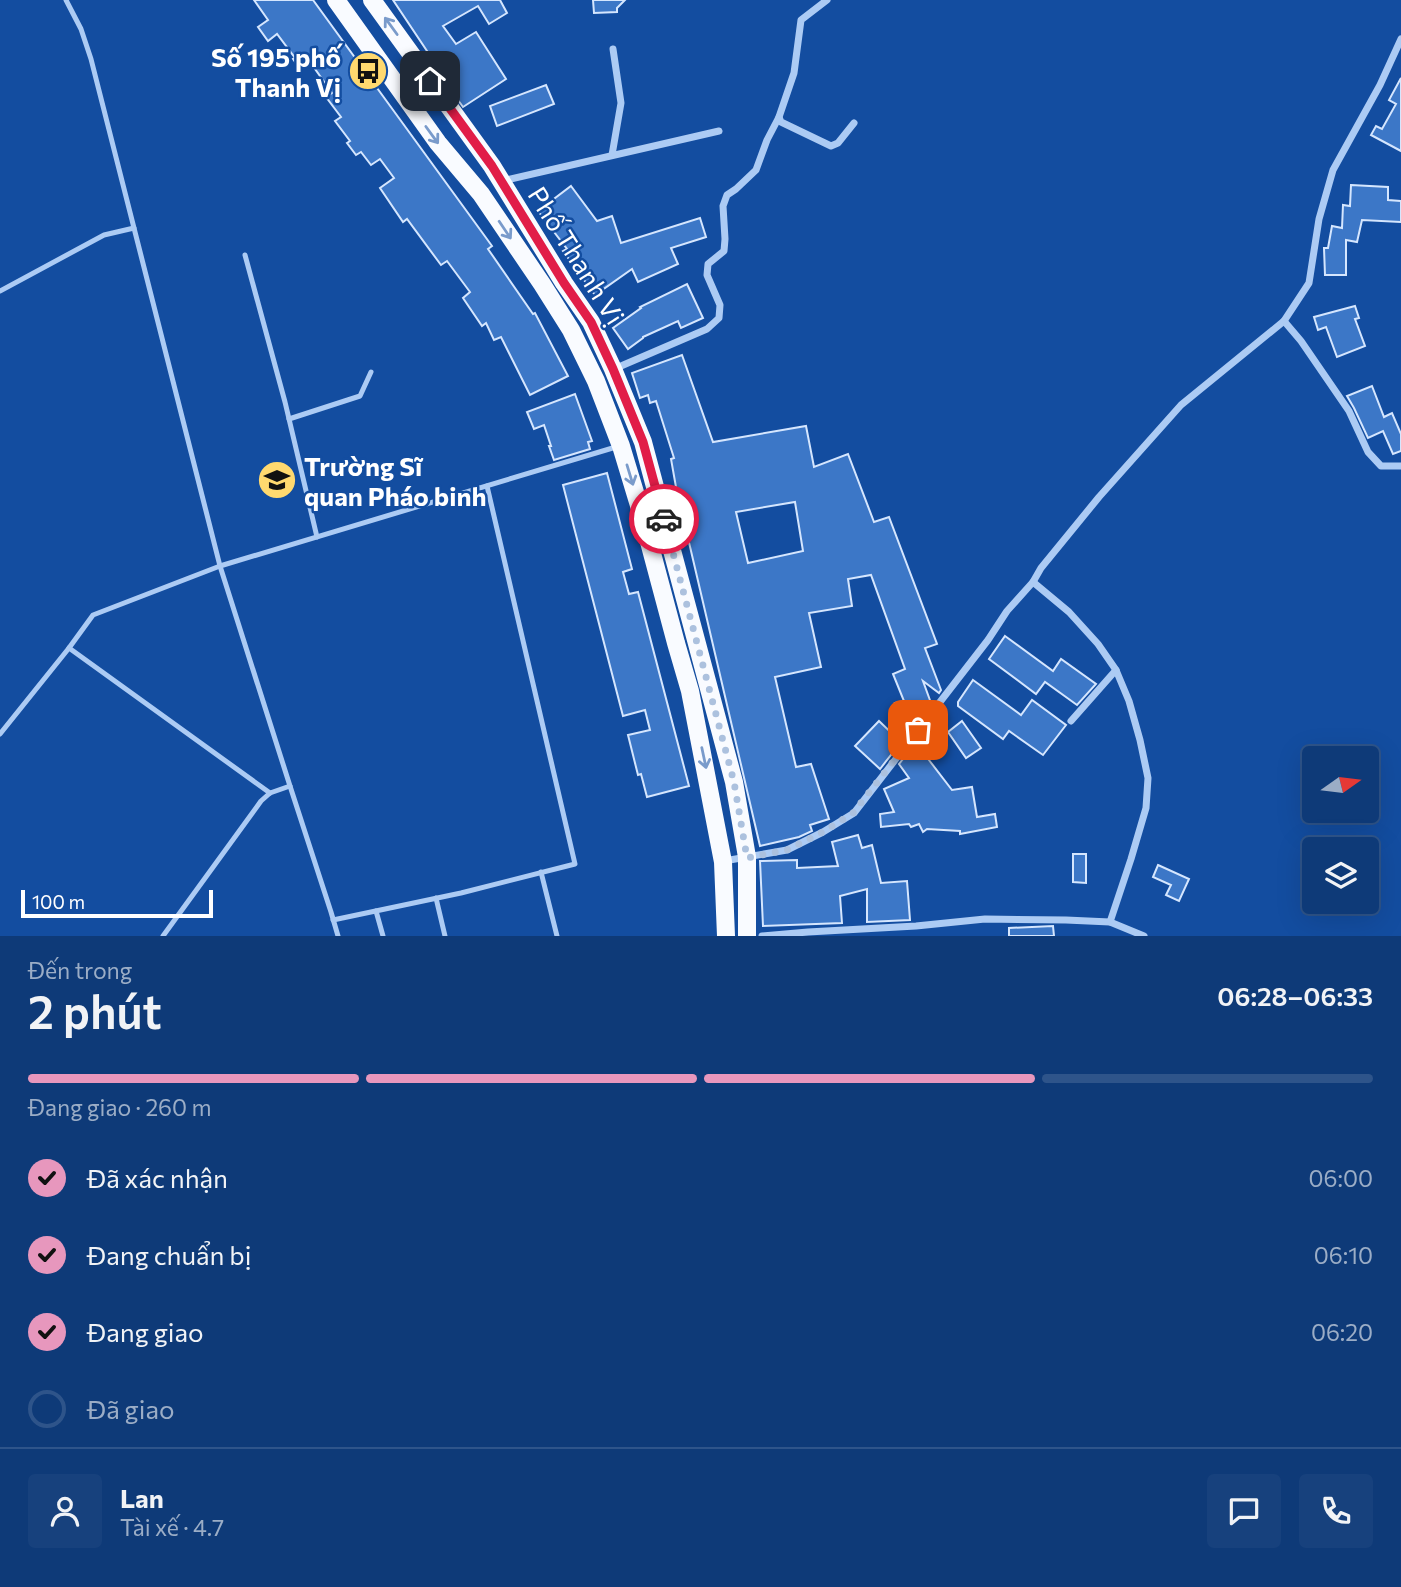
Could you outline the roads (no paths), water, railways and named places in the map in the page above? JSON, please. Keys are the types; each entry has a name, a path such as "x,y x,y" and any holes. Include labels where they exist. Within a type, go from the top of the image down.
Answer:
{"main road":[{"name":"Phố Thanh Vị","path":"336,0 438,143 481,194 571,330 592,371 621,446 690,691 723,862 726,936"},
{"name":"Phố Thanh Vị","path":"372,0 492,166 591,322 643,442 734,782 747,858 747,936"}],"street":[{"path":"613,369 707,329 719,318 720,305 707,275 708,264 724,251 723,206 727,195 756,170 779,117 794,73 802,20 827,0"},
{"path":"723,862 787,850 853,813 1007,611 1099,497 1181,405 1284,321 1309,282 1319,219 1333,170 1380,85 1401,39"},
{"path":"612,155 621,103 613,49"},
{"path":"779,117 781,122 831,146 838,143 854,122"},
{"path":"500,181 719,131"},
{"path":"1284,321 1349,411 1368,452 1381,466 1401,466"},
{"path":"1033,582 1069,612 1098,644 1116,670 1129,701 1148,778 1146,807 1110,922"},
{"path":"1071,721 1116,670"},
{"path":"762,936 985,919 1110,922 1144,936"},
{"path":"1121,927 1125,936"}],"lane":[{"path":"66,0 91,59 220,565 338,936"},
{"path":"0,291 104,235 134,228"},
{"path":"246,255 317,537"},
{"path":"289,419 360,396 371,372"},
{"path":"0,733 93,615 220,565 621,446"},
{"path":"334,920 575,864 487,486"},
{"path":"69,648 270,793"},
{"path":"163,936 261,801 270,793 290,786"},
{"path":"541,872 557,936"},
{"path":"436,898 445,936"},
{"path":"376,911 383,936"}],"place":[{"name":"Số 195 phố Thanh Vị","path":"368,71"},
{"name":"Trường Sĩ quan Pháo binh","path":"277,480"}]}
